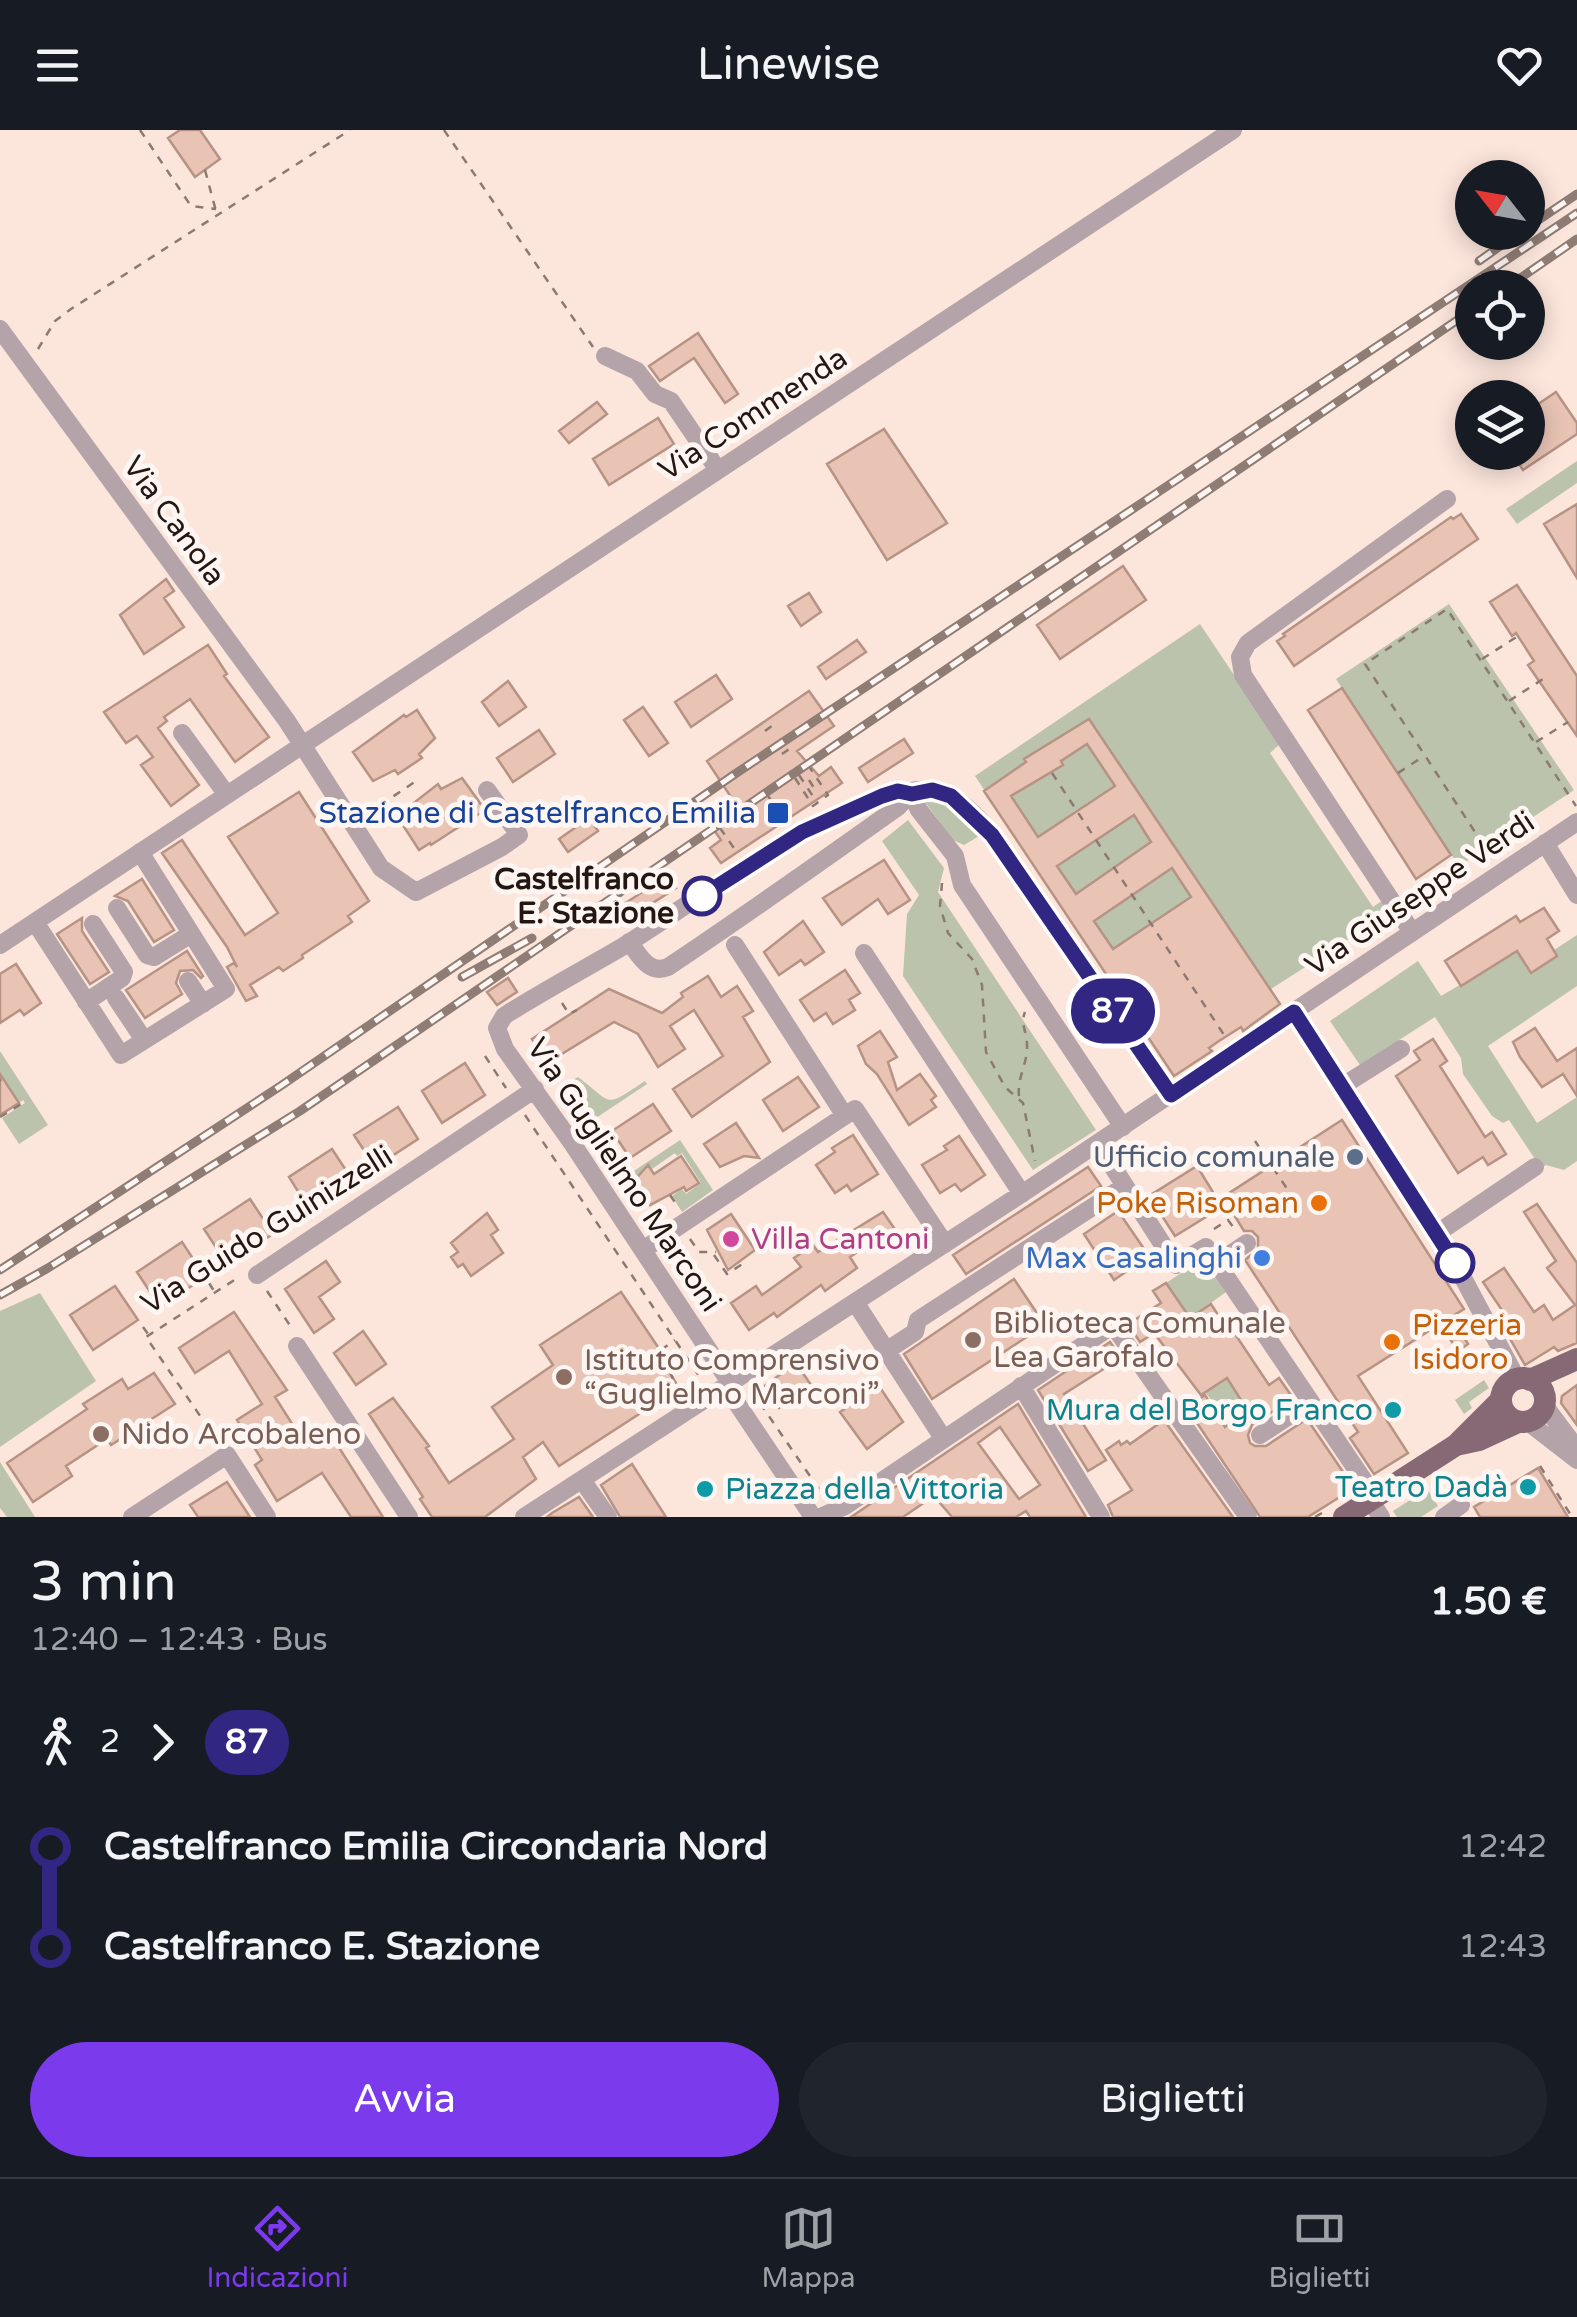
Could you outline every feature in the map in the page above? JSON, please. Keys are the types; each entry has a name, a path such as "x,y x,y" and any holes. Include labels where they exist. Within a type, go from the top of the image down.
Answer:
{"main road":[{"path":"1456,1445 1479,1440 1577,1359"},
{"path":"1530,1400 1577,1368"},
{"path":"1344,1517 1376,1505 1456,1445 1501,1400 1506,1387 1530,1400"}],"street":[{"name":"Via Commenda","path":"0,945 1233,130"},
{"name":"Via Canola","path":"0,330 302,744"},
{"path":"605,356 637,372 654,394 671,401 718,470"},
{"path":"1412,932 1242,674 1240,657 1248,643 1448,499"},
{"path":"182,733 227,795"},
{"path":"302,744 382,868 416,892 502,848 519,835 488,790"},
{"path":"629,942 646,964 656,969 668,967 912,794 932,790 951,796 992,835 1171,1095"},
{"name":"Via Guglielmo Marconi","path":"813,1517 642,1250 500,1039 498,1028 504,1016 802,832 898,791 912,794"},
{"path":"912,794 919,810 955,856 962,885 1123,1126"},
{"path":"849,809 841,820 843,830 854,837"},
{"name":"Via Giuseppe Verdi","path":"524,1517 1098,1144 1577,822"},
{"path":"1545,844 1577,894"},
{"path":"35,922 121,1055 226,989 140,852"},
{"path":"117,908 147,956 154,957"},
{"path":"93,924 124,972 122,978"},
{"path":"86,1002 191,934"},
{"path":"735,944 845,1116"},
{"path":"864,953 1022,1194"},
{"path":"188,980 202,1004"},
{"path":"116,998 144,1040"},
{"path":"1294,1012 1436,1234 1530,1400 1577,1460"},
{"path":"1341,1087 1400,1049"},
{"name":"Via Guido Guinizzelli","path":"257,1275 534,1090"},
{"path":"642,1250 855,1109 945,1244"},
{"path":"1098,1144 1176,1265 1206,1246 1376,1505"},
{"path":"1436,1234 1535,1166"},
{"path":"886,1351 914,1332 918,1320 1125,1186"},
{"path":"1217,1262 1247,1243"},
{"path":"855,1302 943,1438"},
{"path":"825,1511 846,1506 1114,1325 1248,1517"},
{"path":"297,1346 409,1517"},
{"path":"1021,1386 1101,1517"},
{"path":"1530,1400 1577,1449"},
{"path":"1260,1436 1310,1402"},
{"path":"132,1517 227,1455 267,1517"},
{"path":"582,1480 608,1517"},
{"path":"1444,1517 1462,1505"}],"path":[{"path":"140,130 191,206 216,209"},
{"path":"28,368 42,339 70,309 350,130"},
{"path":"444,130 591,346 605,356"},
{"path":"205,170 218,216"},
{"path":"1501,872 1365,664 1447,609 1577,807"},
{"path":"1480,660 1518,636"},
{"path":"1508,702 1543,679"},
{"path":"1535,743 1568,722"},
{"path":"765,731 776,724"},
{"path":"782,754 792,748"},
{"path":"1398,773 1425,755"},
{"path":"810,768 828,795 818,803 814,806 797,776 806,781 818,803"},
{"path":"1052,773 1236,1052"},
{"path":"353,824 419,779"},
{"path":"768,796 773,803"},
{"path":"720,828 747,867"},
{"path":"955,856 946,868 940,906 948,933 957,939 979,973 986,1052 1005,1087 1020,1099"},
{"path":"560,999 569,1014 577,1010"},
{"path":"1022,1021 1028,1051 1018,1080 1020,1099 1039,1182"},
{"path":"485,1056 686,1357 728,1387 825,1511"},
{"path":"0,1117 23,1102"},
{"path":"1255,1141 1294,1198 1288,1202"},
{"path":"683,1230 699,1252 715,1253 728,1274 744,1263"},
{"name":"Via Guido Guinizzelli","path":"227,1455 146,1337 252,1268 257,1275"},
{"path":"257,1275 295,1334 297,1346"},
{"path":"209,1283 215,1292"},
{"path":"142,1327 149,1335"},
{"path":"661,1350 675,1340"},
{"path":"674,1379 668,1368 686,1357"},
{"path":"1540,1466 1572,1517"}],"green space":[{"path":"1577,461 1577,483 1517,524 1506,509"},
{"path":"1449,604 1574,790 1459,866 1336,679"},
{"path":"1200,624 1280,744 1270,753 1373,907 1383,900 1391,912 1271,989 1280,1004 1243,1031 1240,1028 1210,1047 1212,1051 1174,1076 975,776"},
{"path":"925,802 950,807 981,835 964,845 953,840"},
{"path":"908,820 944,868 938,892 1096,1130 1033,1170 903,976 907,914 919,895 882,841"},
{"path":"1577,935 1577,986 1488,1046 1537,1123 1577,1097 1577,1161 1564,1170 1546,1165 1541,1168 1509,1120 1503,1123 1492,1116 1463,1074 1461,1058 1435,1017 1360,1065 1330,1021 1418,961 1441,996 1517,951 1531,972 1557,956 1554,950"},
{"path":"0,1051 48,1125 19,1144 2,1118 25,1103 19,1103 0,1076"},
{"path":"578,1077 609,1100 645,1081 647,1084 584,1126 559,1088"},
{"path":"680,1140 713,1190 682,1212 672,1196 682,1189 686,1194 701,1183 682,1153 675,1153 636,1180 631,1173"},
{"path":"1198,1262 1210,1263 1226,1292 1190,1318 1166,1283"},
{"path":"40,1293 96,1381 0,1447 0,1311"},
{"path":"1229,1376 1236,1392 1251,1409 1240,1416 1236,1410 1226,1408 1221,1412 1205,1392"},
{"path":"1484,1380 1489,1388 1469,1402 1472,1408 1464,1414 1455,1400"},
{"path":"0,1462 35,1517 7,1517 0,1508"},
{"path":"1427,1489 1438,1506 1421,1517 1397,1517 1393,1511"}],"building":[{"path":"180,130 200,130 220,159 195,177 168,138"},
{"path":"698,333 738,394 725,403 694,358 660,381 649,366"},
{"path":"1556,392 1577,423 1577,434 1545,455 1545,399"},
{"path":"597,402 607,414 569,443 559,431"},
{"path":"658,418 674,444 609,485 593,459"},
{"path":"884,429 947,523 887,560 827,464"},
{"path":"1577,504 1577,578 1544,524"},
{"path":"1461,514 1478,539 1294,666 1277,641 1283,634 1451,517"},
{"path":"1123,566 1146,600 1060,659 1037,625"},
{"path":"166,579 174,591 164,598 184,627 144,654 120,615"},
{"path":"1517,585 1577,676 1577,736 1528,665 1534,661 1516,633 1512,636 1490,602"},
{"path":"809,593 821,612 801,626 788,606"},
{"path":"857,640 866,652 826,679 818,667"},
{"path":"208,645 227,674 224,676 269,737 235,762 190,699 164,717 167,721 158,728 199,785 171,806 141,765 153,757 137,736 126,743 104,712"},
{"path":"716,675 732,699 691,727 675,702"},
{"path":"508,681 526,707 499,726 482,702"},
{"path":"1342,688 1451,855 1416,879 1308,710"},
{"path":"809,691 834,726 797,751 819,776 831,767 842,783 721,863 710,848 721,840 714,830 741,812 707,761"},
{"path":"643,707 668,743 649,756 624,720"},
{"path":"417,710 435,738 419,754 422,758 398,774 395,770 373,781 353,752"},
{"path":"1089,719 1280,1004 1243,1031 1241,1027 1219,1041 1209,1048 1212,1051 1174,1076 984,791 1026,762 1024,759","holes":["1087,744 1115,786 1038,837 1011,796 1063,765 1061,761","1134,815 1151,842 1076,894 1057,866","1172,868 1191,897 1113,949 1094,921"]},
{"path":"539,730 555,754 513,782 497,758"},
{"path":"904,739 913,753 868,782 859,768"},
{"path":"462,778 485,810 419,850 397,816 438,784 441,789"},
{"path":"299,792 369,901 348,916 352,922 302,955 303,958 250,985 257,996 246,1001 227,967 234,963 237,967 227,947 162,853 182,840 245,935 278,913 228,837"},
{"path":"589,818 598,831 568,852 559,839"},
{"path":"884,860 910,900 888,914 878,899 842,925 823,898"},
{"path":"668,875 676,888 623,922 615,910"},
{"path":"142,879 174,930 154,942 128,901 115,896"},
{"path":"1544,908 1559,931 1547,939 1557,956 1531,973 1517,951 1461,986 1445,961 1516,916 1520,922"},
{"path":"82,918 82,931 109,972 90,984 57,934"},
{"path":"803,921 824,952 805,965 801,960 779,975 764,952"},
{"path":"187,951 203,976 193,970 180,971 176,983 182,994 145,1018 126,990"},
{"path":"16,964 41,1003 24,1015 20,1010 0,1023 0,974"},
{"path":"845,970 860,993 849,1000 855,1010 833,1024 826,1013 814,1021 800,1000"},
{"path":"708,976 721,997 737,986 753,1011 743,1017 770,1062 692,1117 673,1089 723,1056 694,1010 670,1026 685,1049 658,1067 638,1034 614,1022 547,1063 532,1039 609,989 662,1013 683,997 681,993"},
{"path":"508,978 517,992 497,1005 487,992"},
{"path":"1535,1028 1557,1061 1577,1048 1577,1096 1563,1074 1542,1087 1520,1057 1513,1042"},
{"path":"880,1031 897,1057 888,1062 897,1090 920,1074 936,1096 931,1100 936,1107 909,1125 877,1074 866,1064 858,1046"},
{"path":"1433,1039 1447,1061 1440,1066 1485,1137 1492,1132 1506,1154 1488,1165 1483,1157 1458,1173 1396,1076 1420,1060 1414,1051"},
{"path":"465,1063 485,1095 442,1123 422,1091"},
{"path":"0,1074 19,1103 0,1115"},
{"path":"798,1077 819,1107 783,1131 763,1100"},
{"path":"653,1104 671,1131 630,1158 612,1131"},
{"path":"398,1107 418,1139 375,1167 354,1135"},
{"path":"1342,1120 1464,1309 1451,1317 1468,1344 1458,1351 1440,1324 1358,1376 1408,1453 1374,1474 1350,1438 1358,1432 1245,1260 1258,1249 1258,1237 1252,1231 1244,1231 1223,1197"},
{"path":"736,1123 759,1158 744,1156 720,1167 704,1144"},
{"path":"853,1135 878,1174 851,1191 847,1185 835,1193 816,1165 835,1152 832,1148"},
{"path":"959,1136 985,1175 961,1191 955,1184 940,1193 922,1165 947,1150 944,1146"},
{"path":"332,1149 353,1181 309,1209 289,1177"},
{"path":"681,1156 699,1183 650,1205 634,1181 648,1165 654,1174"},
{"path":"1197,1166 1222,1207 1175,1236 1149,1196"},
{"path":"1088,1167 1101,1186 966,1274 953,1255"},
{"path":"250,1199 273,1234 227,1264 204,1229"},
{"path":"1537,1204 1577,1263 1577,1343 1558,1351 1554,1347 1525,1365 1501,1323 1508,1319 1483,1282 1504,1268 1534,1312 1544,1305 1553,1320 1575,1305 1547,1268 1556,1261 1524,1212"},
{"path":"1118,1211 1149,1256 1114,1280 1084,1234"},
{"path":"883,1212 894,1228 850,1257 857,1268 825,1291 821,1285 777,1317 774,1313 749,1330 731,1303 756,1286 762,1295 801,1267 794,1258 813,1245 818,1252"},
{"path":"487,1213 498,1230 491,1235 503,1253 471,1276 463,1264 458,1267 451,1257 458,1252 451,1243"},
{"name":"Villa Cantoni","path":"731,1214 755,1250 728,1270 707,1230"},
{"path":"182,1242 205,1277 160,1307 137,1272"},
{"path":"326,1261 340,1282 319,1297 334,1319 314,1333 285,1289"},
{"name":"Biblioteca Comunale Lea Garofalo","path":"1014,1279 1045,1325 932,1399 904,1354"},
{"path":"1166,1283 1190,1318 1211,1304 1269,1385 1279,1378 1293,1398 1252,1425 1250,1443 1266,1446 1307,1419 1354,1488 1308,1517 1260,1517 1187,1408 1205,1395 1225,1427 1248,1411 1227,1378 1201,1395 1154,1333 1140,1342 1128,1324 1161,1303 1153,1291"},
{"path":"115,1286 138,1320 93,1350 70,1315"},
{"name":"Istituto Comprensivo “Guglielmo Marconi”","path":"621,1292 666,1359 663,1361 679,1388 559,1466 543,1442 523,1457 536,1479 485,1517 432,1517 369,1414 393,1398 429,1446 426,1448 449,1483 514,1439 492,1407 553,1365 540,1345"},
{"path":"234,1312 287,1390 275,1397 303,1441 326,1427 383,1517 351,1517 322,1473 277,1501 255,1465 262,1460 237,1420 262,1404 229,1351 195,1373 179,1348"},
{"path":"363,1331 386,1364 356,1385 334,1353"},
{"path":"1110,1342 1121,1358 1064,1394 1106,1460 1088,1471 1038,1390"},
{"path":"796,1363 811,1385 779,1408 763,1387"},
{"path":"154,1373 175,1404 111,1445 107,1439 66,1466 72,1476 33,1502 7,1463 87,1409 83,1404 122,1379 128,1389"},
{"path":"1577,1385 1577,1425 1561,1403 1562,1396"},
{"path":"879,1386 903,1422 867,1449 840,1412"},
{"path":"1018,1404 1086,1517 1030,1517 1026,1511 1016,1517 952,1517 934,1496 903,1517 851,1517","holes":["1000,1427 1040,1485 1019,1499 978,1443"]},
{"path":"1164,1420 1233,1517 1113,1517 1108,1505 1132,1490 1106,1450 1119,1441 1121,1445 1127,1441 1130,1444"},
{"path":"632,1464 666,1517 620,1517 601,1485"},
{"name":"Teatro Dadà","path":"1538,1468 1568,1517 1480,1517 1474,1507"},
{"path":"227,1482 250,1517 198,1517 190,1505"},
{"path":"579,1497 593,1517 547,1517 552,1513"}],"railway":[{"path":"1545,216 1577,194"},
{"path":"0,1270 282,1085 735,774 1577,213"},
{"path":"1532,270 1577,239"},
{"path":"1479,261 1495,250"},
{"path":"0,1295 300,1111 1455,322"},
{"path":"462,977 532,938"}],"bus line":[{"name":"87","path":"702,896 802,832 849,809 898,791 912,794 932,790 951,796 992,835 1171,1095 1294,1012 1455,1263"}],"place":[{"name":"Stazione di Castelfranco Emilia","path":"778,813"},
{"name":"Castelfranco E. Stazione","path":"702,896"},
{"name":"Ufficio comunale","path":"1355,1157"},
{"name":"Poke Risoman","path":"1319,1203"},
{"name":"Villa Cantoni","path":"731,1239"},
{"name":"Max Casalinghi","path":"1262,1258"},
{"name":"Biblioteca Comunale Lea Garofalo","path":"973,1340"},
{"name":"Pizzeria Isidoro","path":"1392,1342"},
{"name":"Istituto Comprensivo “Guglielmo Marconi”","path":"564,1377"},
{"name":"Mura del Borgo Franco","path":"1393,1410"},
{"name":"Nido Arcobaleno","path":"101,1434"},
{"name":"Teatro Dadà","path":"1528,1487"},
{"name":"Piazza della Vittoria","path":"705,1489"}]}
